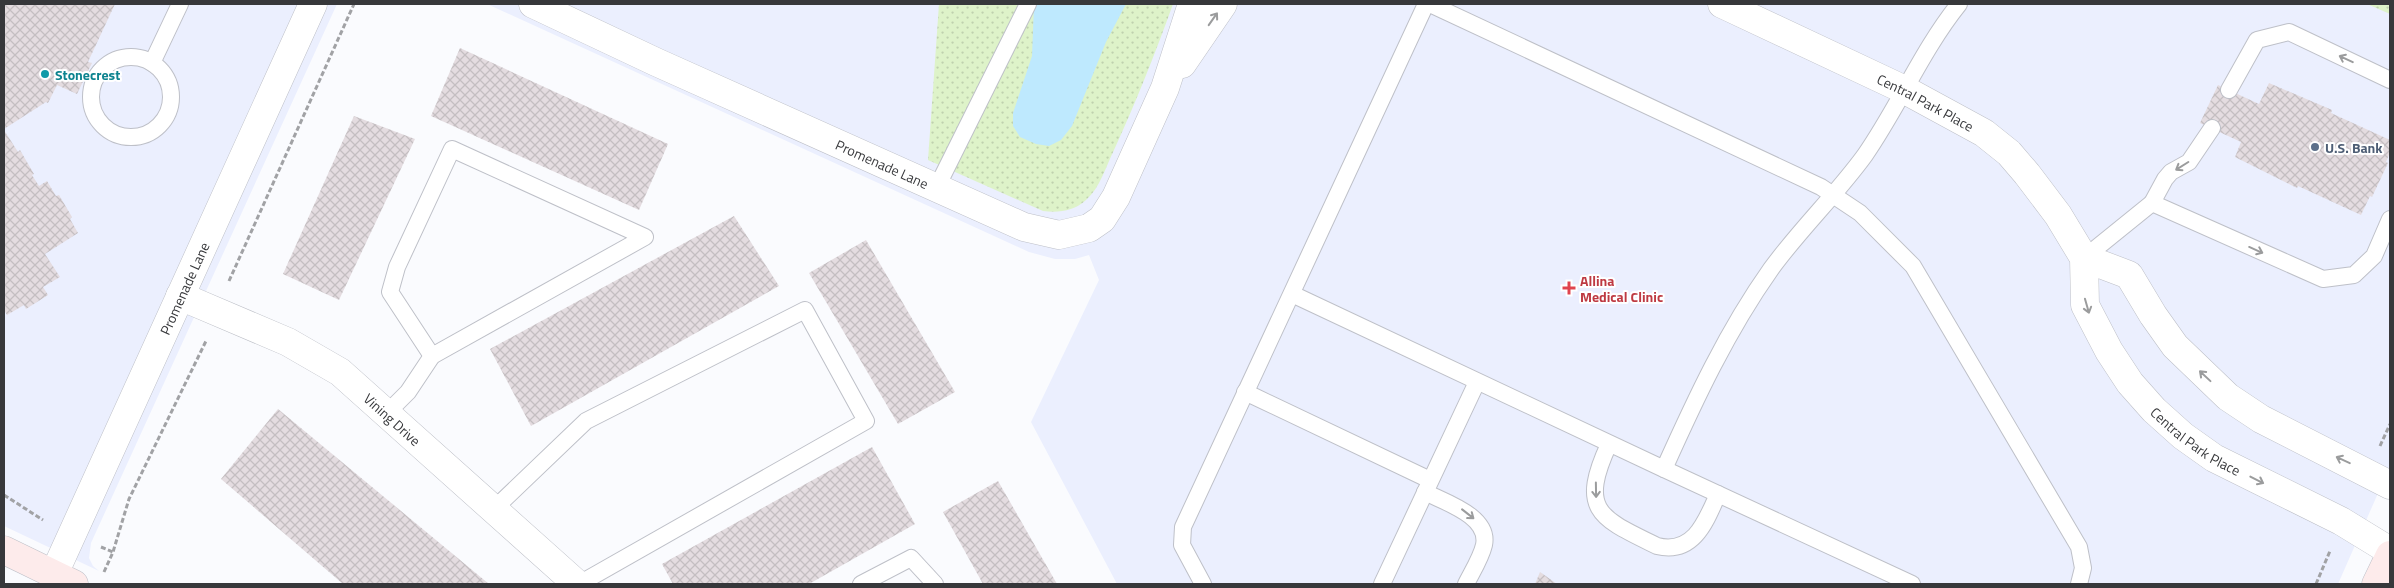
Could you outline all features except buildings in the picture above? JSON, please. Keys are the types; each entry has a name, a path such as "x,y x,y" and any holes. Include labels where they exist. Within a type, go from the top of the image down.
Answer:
{"street":[{"name":"Promenade Lane","path":"64,579 180,296 313,4"},
{"name":"Promenade Lane","path":"533,4 656,62 1024,227 1042,233 1059,235 1090,228 1102,219 1116,196 1165,88 1192,4"},
{"name":"Promenade Lane","path":"1165,88 1223,4"},
{"name":"Central Park Place","path":"1722,4 1905,90 1984,132 2009,153 2058,215 2084,258 2085,305 2114,359 2130,382 2154,410 2183,436 2214,458 2342,521 2390,553"},
{"path":"2084,258 2129,275 2153,315 2175,346 2228,397 2261,419 2390,485"},
{"name":"Vining Drive","path":"180,296 288,342 340,372 578,584"},
{"path":"4,550 64,579"},
{"path":"2376,584 2390,553"}],"lane":[{"path":"152,63 180,4"},
{"path":"937,187 1028,4"},
{"path":"1203,584 1182,545 1183,527 1426,4"},
{"path":"1430,4 1832,194 1860,213 1913,266 2079,547 2083,568 2079,584"},
{"path":"1664,469 1706,378 1746,308 1771,270 1863,156 1905,90 1935,36 1959,4"},
{"path":"2230,90 2257,40 2290,32 2390,80"},
{"path":"141,58 152,63 163,73 169,85 172,99 168,112 161,124 150,133 136,137 123,137 110,132 94,112 92,88 98,76 106,67 117,60 141,58"},
{"path":"2084,258 2152,203 2165,179 2171,172 2189,162 2212,128"},
{"path":"386,414 408,392 432,356 645,237 452,150 397,267 390,292 432,356"},
{"path":"2152,203 2322,279 2354,274 2374,256 2390,219"},
{"path":"1292,294 1609,444 1912,584"},
{"path":"494,509 586,421 805,310 866,421 578,584"},
{"path":"1382,584 1477,382"},
{"path":"1245,392 1428,486 1469,513 1481,527 1484,544 1466,584"},
{"path":"1609,444 1596,479 1595,491 1600,512 1615,525 1658,546 1664,548 1681,546 1694,538 1700,532 1718,494"},
{"path":"861,584 911,558 935,584"}],"path":[{"path":"2382,441 2390,424"},
{"path":"2316,584 2324,569"}],"shaded area":[{"path":"4,4 337,4 91,543 89,558 93,566 99,571 4,526"},
{"name":"Allina Medical Clinic","path":"487,4 2390,4 2390,466 2338,584 1117,584 1031,422 1099,280 1089,255 1075,259 1055,259 1029,252"}],"green space":[{"path":"939,4 1173,4 1138,96 1102,177 1091,195 1081,204 1066,210 1055,212 1043,211 928,160"},
{"path":"2367,4 2390,4 2390,14"}],"water":[{"path":"1034,4 1126,4 1106,42 1072,126 1061,140 1049,146 1036,144 1020,137 1013,126 1013,113 1032,56"}],"place":[{"name":"Stonecrest","path":"45,74"},
{"name":"U.S. Bank","path":"2315,147"},
{"name":"Allina Medical Clinic","path":"1569,288"}]}
